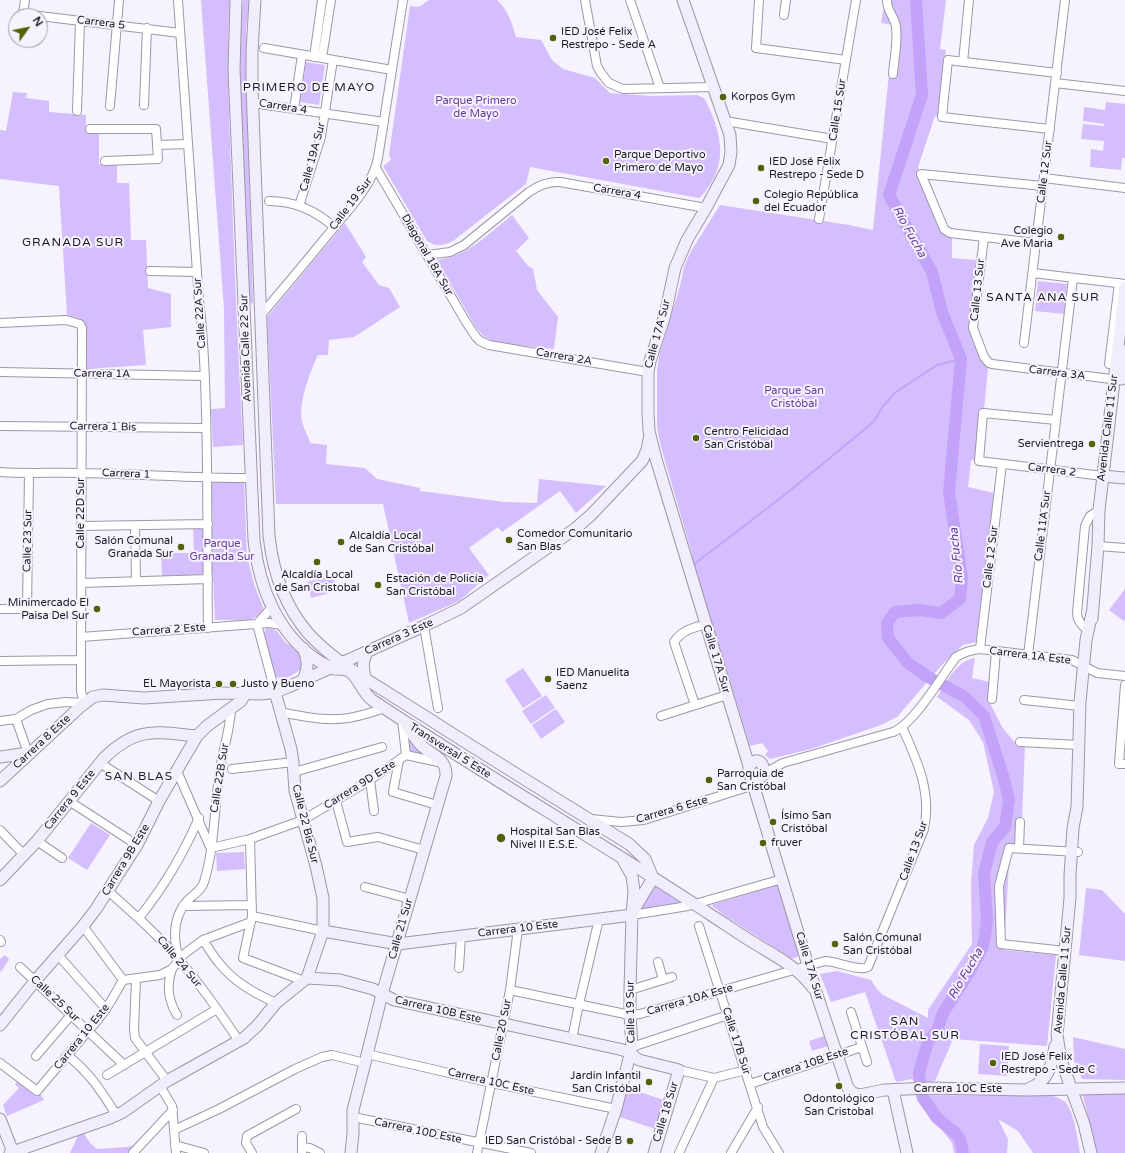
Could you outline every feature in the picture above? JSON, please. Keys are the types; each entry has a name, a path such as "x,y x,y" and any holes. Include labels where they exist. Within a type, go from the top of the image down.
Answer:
{"street":[{"name":"Carrera 5","path":"24,0 23,14 180,33"},
{"path":"110,106 119,0"},
{"name":"Calle 22A Sur","path":"178,0 205,376 208,478 208,628"},
{"name":"Avenida Calle 22 Sur","path":"236,0 234,70 255,553 262,582 272,607 282,625 303,648 319,661 331,668"},
{"name":"Avenida Calle 22 Sur","path":"255,0 252,52 253,102 269,536 273,564 285,599 296,618 314,640 342,663"},
{"path":"318,57 322,0"},
{"path":"318,57 331,0"},
{"name":"Calle 19 Sur","path":"261,315 366,187 376,168 403,0"},
{"path":"585,0 597,66 601,74 609,83 623,89 713,87"},
{"path":"630,0 660,88"},
{"name":"Calle 17A Sur","path":"683,0 725,121 731,141 731,159 678,259 648,372 648,416 650,436 744,749 756,772 758,798 848,1088"},
{"path":"759,0 756,48 846,60"},
{"path":"784,14 785,0"},
{"name":"Calle 15 Sur","path":"819,219 856,0"},
{"path":"887,0 889,11 896,25 897,37 893,74"},
{"path":"963,62 970,0"},
{"name":"Calle 12 Sur","path":"1024,343 1065,0"},
{"path":"77,111 80,21"},
{"path":"144,105 147,28"},
{"path":"264,48 392,70"},
{"path":"294,109 302,55"},
{"name":"Calle 19A Sur","path":"299,206 321,137 333,60"},
{"path":"1050,129 942,117 948,60 1057,73"},
{"path":"1055,83 1125,91"},
{"name":"Carrera 4","path":"253,102 384,122"},
{"path":"725,121 833,139"},
{"path":"90,129 156,129 158,159 105,161"},
{"path":"157,145 188,144"},
{"name":"Diagonal 18A Sur","path":"376,168 466,322 480,341"},
{"path":"1036,243 950,233 944,229 921,174 1125,188"},
{"name":"Carrera 4","path":"426,254 450,252 464,245 529,192 538,186 549,182 560,182 706,208"},
{"path":"268,201 278,201 299,206 318,214 334,227"},
{"name":"Calle 13 Sur","path":"984,237 973,328 984,357 989,363"},
{"path":"150,271 197,272"},
{"path":"1033,273 1123,285"},
{"name":"Calle 11A Sur","path":"1028,655 1073,278"},
{"name":"Avenida Calle 11 Sur","path":"1120,380 1116,365 1123,285"},
{"name":"Calle 22D Sur","path":"0,323 66,320 80,324 82,328 82,427 80,472 81,691 84,703"},
{"name":"Carrera 2A","path":"480,341 489,345 648,372"},
{"name":"Avenida Calle 11 Sur","path":"1091,1153 1088,1136 1061,1060 1057,1035 1075,851 1073,828 1077,807 1080,706 1092,640 1092,613 1098,546 1099,510 1106,476 1125,351"},
{"name":"Carrera 3A","path":"989,363 1120,380"},
{"name":"Carrera 1A","path":"0,372 205,376"},
{"name":"Carrera 2","path":"1056,420 983,413 978,461 1125,478"},
{"name":"Carrera 1 Bis","path":"0,426 206,428"},
{"name":"Carrera 3 Este","path":"84,703 93,697 103,695 144,698 223,693 245,694 275,692 424,626 461,608 568,534 591,514 639,465 645,457 650,436"},
{"name":"Calle 12 Sur","path":"980,650 1002,464"},
{"path":"639,465 652,467 661,475"},
{"name":"Carrera 1","path":"0,472 29,474 80,472 208,478 251,478"},
{"name":"Calle 23 Sur","path":"27,609 29,474"},
{"name":"Avenida Calle 11 Sur","path":"1098,546 1106,511 1106,476"},
{"path":"1088,630 1078,619 1077,613 1085,526 1090,516 1099,510"},
{"path":"81,526 208,524"},
{"path":"135,526 136,582"},
{"path":"1098,546 1125,548"},
{"path":"81,583 208,579"},
{"path":"257,624 272,607"},
{"path":"0,609 81,609"},
{"name":"Avenida Calle 11 Sur","path":"1079,742 1088,630 1092,613"},
{"name":"Carrera 2 Este","path":"81,637 269,623 282,625"},
{"name":"Calle 22 Bis Sur","path":"257,624 293,767 295,791 321,889 323,931 305,980"},
{"path":"694,705 674,642 682,633 689,629 706,624"},
{"path":"424,626 438,708"},
{"path":"303,648 308,661 307,671 303,680"},
{"name":"Carrera 1A Este","path":"902,728 912,717 956,657 972,650 996,651 1072,660 1100,674 1125,676"},
{"path":"366,679 363,671 363,665 368,651"},
{"path":"992,699 996,651"},
{"path":"0,661 81,660"},
{"name":"Transversal 5 Este","path":"342,663 635,848 647,864 653,878"},
{"name":"Transversal 5 Este","path":"331,668 348,671 354,676 365,694 403,721 797,970 808,981 818,995"},
{"path":"1122,764 1125,686"},
{"name":"Carrera 9B Este","path":"0,1025 83,926 108,891 137,845 159,800 197,736 207,726 241,701 245,694"},
{"path":"661,716 727,695"},
{"path":"1024,700 1080,706"},
{"path":"0,721 16,719 32,710 48,704 66,702 84,703"},
{"name":"Carrera 8 Este","path":"0,780 84,703"},
{"path":"280,712 320,719 337,719 356,717 385,708"},
{"name":"Calle 22B Sur","path":"183,906 202,886 211,848 220,770 230,717 230,709"},
{"path":"0,757 28,754 16,719"},
{"path":"403,721 406,755"},
{"path":"403,721 416,739 443,763"},
{"name":"Calle 13 Sur","path":"809,966 832,961 863,969 869,965 924,829 926,819 926,800 923,780 913,752 902,728"},
{"name":"Carrera 6 Este","path":"587,818 621,822 636,822 756,772 893,732 902,728"},
{"name":"Carrera 9 Este","path":"0,880 37,840 100,763 117,747 143,733 158,732 197,736"},
{"path":"1020,742 1079,742"},
{"path":"232,769 293,767 382,747"},
{"name":"Carrera 9D Este","path":"211,848 250,839 303,820 370,780 406,755 443,763"},
{"path":"399,760 393,792 437,805"},
{"path":"100,763 159,800"},
{"name":"Calle 21 Sur","path":"351,1153 354,1105 382,994 398,944 446,776 443,763"},
{"path":"177,770 211,848"},
{"path":"370,780 374,811"},
{"path":"69,800 137,845"},
{"path":"336,801 347,842 378,837 424,850"},
{"path":"139,918 157,895 173,870 187,844 198,818"},
{"path":"1019,848 1020,822"},
{"path":"0,830 24,855"},
{"path":"250,839 252,905 244,958 305,980"},
{"path":"37,840 62,858"},
{"path":"1065,951 1000,944 1000,886 1009,848 1075,851"},
{"name":"Calle 19 Sur","path":"601,1153 616,1109 632,1051 630,990 634,884 632,876 622,858"},
{"name":"Calle 19 Sur","path":"632,915 638,900 653,878"},
{"name":"Carrera 10 Este","path":"251,919 398,944 661,911 694,904 782,879"},
{"path":"365,887 410,899"},
{"name":"Calle 24 Sur","path":"108,891 139,918 179,960 217,1009 239,1041"},
{"path":"179,960 174,944 175,926 183,906 252,905"},
{"path":"177,1015 168,993 169,977 172,969 189,949 203,940 251,919"},
{"path":"572,1039 599,919"},
{"path":"83,926 123,980 160,975 172,969"},
{"name":"Calle 17B Sur","path":"699,926 758,1107 763,1127 779,1153"},
{"name":"Calle 20 Sur","path":"477,1153 504,1024 518,929"},
{"path":"459,968 461,936"},
{"path":"203,940 218,963 235,980 254,993 276,1003"},
{"path":"58,955 106,1009"},
{"path":"658,962 663,980"},
{"name":"Carrera 10A Este","path":"510,990 630,1014 645,1013 809,966"},
{"name":"Calle 25 Sur","path":"20,967 124,1065"},
{"path":"630,990 672,977"},
{"path":"136,979 135,1038 146,1052 164,1084 172,1110 176,1149 204,1153"},
{"name":"Carrera 10 Este","path":"0,1063 37,1091 96,1023 123,980"},
{"path":"0,1119 12,1152 35,1149 116,1116 200,1062 239,1041 255,1029 276,1003 305,980"},
{"name":"Carrera 10B Este","path":"305,980 340,980 373,989 394,1000 626,1051 632,1051 645,1062 714,1078 746,1070"},
{"path":"107,1075 217,1009"},
{"path":"851,1012 867,1062"},
{"path":"36,1056 71,1015"},
{"path":"632,1051 728,1016"},
{"path":"1027,1090 1040,1083 1049,1072 1057,1035"},
{"name":"Carrera 10B Este","path":"750,1084 862,1047"},
{"path":"67,1055 82,1067 94,1080 116,1116"},
{"path":"174,1130 219,1110 295,1069 322,1057 332,1055 366,1058"},
{"name":"Carrera 10C Este","path":"366,1058 616,1109"},
{"name":"Calle 18 Sur","path":"654,1153 679,1070"},
{"path":"679,1153 714,1078"},
{"name":"Carrera 10C Este","path":"848,1088 853,1093 860,1095 884,1090 930,1088 1027,1090 1071,1089"},
{"path":"1071,1089 1125,1088"},
{"path":"893,1090 907,1153"},
{"path":"732,1153 758,1107"},
{"path":"252,1153 246,1143 247,1136 296,1109"},
{"path":"133,1153 172,1110"},
{"name":"Carrera 10D Este","path":"353,1117 531,1153"},
{"path":"302,1136 302,1150 316,1150 320,1153"}],"green space":[{"path":"201,0 230,0 228,41 229,104 243,445 213,447 211,409 225,408 224,309"},
{"path":"243,0 250,0 246,28 253,303 246,305 239,34"},
{"name":"Parque Primero de Mayo","path":"429,0 497,0 507,12 516,37 541,40 552,60 563,69 595,78 610,93 652,96 697,95 704,98 714,119 720,142 719,165 707,190 699,198 530,167 526,184 453,241 440,245 427,241 383,166 391,160 389,155 410,6 419,7"},
{"name":"Parque San Cristóbal","path":"885,0 946,0 940,49 946,50 939,117 935,116 918,167 945,235 952,237 952,258 977,260 969,329 988,368 979,461 971,460 968,487 994,493 976,642 963,645 955,652 897,717 881,725 811,749 770,759 765,755 768,751 762,743 750,746 696,571 693,571 690,563 692,554 661,447 657,428 657,371 659,356 680,286 684,267 691,251 720,205 873,230 894,25 881,23"},
{"path":"306,62 325,65 319,105 300,102"},
{"path":"13,92 27,93 26,98 49,101 49,112 86,115 86,131 99,132 99,164 117,165 117,183 129,183 131,240 146,240 148,288 171,294 171,327 143,330 146,365 86,369 85,324 81,319 67,315 59,186 0,179 0,130 6,131"},
{"path":"1106,102 1125,104 1125,158 1122,158 1121,170 1090,167 1091,149 1103,151 1104,141 1081,139 1083,124 1104,126 1104,124 1083,121 1084,107 1105,110"},
{"path":"512,215 529,238 516,251 528,266 533,269 537,290 558,317 554,349 496,343 484,337 475,326 437,260 448,258 468,249 486,237"},
{"path":"345,223 366,257 362,262 379,285 389,288 400,307 354,337 329,340 328,355 318,355 303,397 301,414 302,422 310,443 327,445 326,464 365,468 377,479 420,488 420,491 504,502 537,503 539,479 606,486 576,513 560,491 502,532 498,527 469,548 489,575 459,601 409,623 383,504 276,504 267,317"},
{"path":"1038,281 1067,284 1064,314 1035,311"},
{"name":"Parque Granada Sur","path":"244,481 247,556 254,584 264,610 258,616 250,620 215,620 213,574 162,576 161,553 194,553 193,528 213,527 211,482"},
{"path":"333,575 337,591 311,598 307,582"},
{"path":"1125,589 1125,619 1124,621 1109,610"},
{"path":"267,628 276,630 286,643 293,647 299,654 302,668 296,673 284,678 276,677 268,660 264,645 264,632"},
{"path":"975,658 972,678 990,682 989,701 1002,727 1015,743 1025,744 1021,846 1010,846 1004,950 1056,955 1047,1046 953,1039 935,1081 916,1083 912,1079 896,1082 865,992 831,1002 820,974 837,971 871,980 883,995 928,1018 928,1010 972,944 971,885 974,845 988,818 994,792 983,742 969,720 937,697 958,667"},
{"path":"523,668 542,696 523,708 505,680"},
{"path":"546,695 555,708 531,724 522,711"},
{"path":"556,709 565,722 541,739 532,725"},
{"path":"407,735 434,760 408,752"},
{"path":"91,823 110,835 87,870 68,858"},
{"path":"244,852 245,869 217,871 216,853"},
{"path":"654,884 684,902 636,910"},
{"path":"778,885 799,956 792,959 728,918 711,905"},
{"path":"1086,888 1102,890 1125,914 1125,961 1079,955"},
{"path":"5,955 9,959 0,972 0,959"},
{"path":"824,1036 828,1046 812,1051 809,1041"},
{"path":"1073,1037 1125,1049 1125,1080 1082,1079 1074,1061"},
{"path":"980,1044 1009,1046 1007,1076 978,1074"},
{"path":"19,1078 39,1092 44,1100 7,1116 3,1105 19,1088 15,1084"},
{"path":"627,1088 664,1100 655,1129 617,1116"},
{"path":"1082,1092 1125,1092 1125,1153 1096,1153"},
{"path":"920,1095 1054,1096 1064,1101 1070,1111 1075,1126 1080,1153 1033,1153 1018,1131 998,1119 1008,1139 1007,1153 954,1153 952,1143 924,1107"},
{"path":"81,1129 90,1143 97,1149 128,1147 140,1143 130,1153 70,1153"}],"waterway":[{"name":"Río Fucha","path":"916,0 922,95 889,195 932,272 942,312 961,359 949,492 962,578 960,599 941,613 919,610 895,612 887,623 888,638 908,663 928,677 965,697 984,716 1009,800 1005,827 992,842 984,874 987,920 982,949 970,971 943,1013 937,1031 928,1041 919,1073 923,1098 937,1118 960,1139 963,1153"},
{"path":"693,565 787,493 859,434 874,421 883,406 896,392 937,365 961,359"}],"place":[{"name":"IED José Felix Restrepo - Sede A","path":"553,38"},
{"name":"Korpos Gym","path":"723,97"},
{"name":"Parque Deportivo Primero de Mayo","path":"606,161"},
{"name":"IED José Felix Restrepo - Sede D","path":"761,168"},
{"name":"Colegio República del Ecuador","path":"756,201"},
{"name":"Colegio Ave Maria","path":"1061,237"},
{"name":"Centro Felicidad San Cristóbal","path":"696,438"},
{"name":"Servientrega","path":"1092,444"},
{"name":"Comedor Comunitario San Blas","path":"509,540"},
{"name":"Alcaldía Local de San Cristóbal","path":"341,542"},
{"name":"Salón Comunal Granada Sur","path":"181,547"},
{"name":"Alcaldía Local de San Cristobal","path":"317,562"},
{"name":"Estación de Policía San Cristóbal","path":"378,585"},
{"name":"Minimercado El Paisa Del Sur","path":"97,609"},
{"name":"IED Manuelita Saenz","path":"548,679"},
{"name":"EL Mayorista","path":"219,684"},
{"name":"Justo y Bueno","path":"233,684"},
{"name":"Parroquia de San Cristóbal","path":"709,780"},
{"name":"Ísimo San Cristóbal","path":"773,822"},
{"name":"Hospital San Blas Nivel II E.S.E.","path":"501,838"},
{"name":"fruver","path":"763,843"},
{"name":"Salón Comunal San Cristóbal","path":"835,944"},
{"name":"IED José Felix Restrepo - Sede C","path":"993,1063"},
{"name":"Jardín Infantil San Cristóbal","path":"649,1082"},
{"name":"Odontológico San Cristobal","path":"839,1086"},
{"name":"IED San Cristóbal - Sede B","path":"630,1141"}],"district":[{"name":"PRIMERO DE MAYO","path":"309,88"},
{"name":"GRANADA SUR","path":"73,243"},
{"name":"SANTA ANA SUR","path":"1043,298"},
{"name":"SAN BLAS","path":"139,777"},
{"name":"SAN CRISTÓBAL SUR","path":"905,1029"}]}
